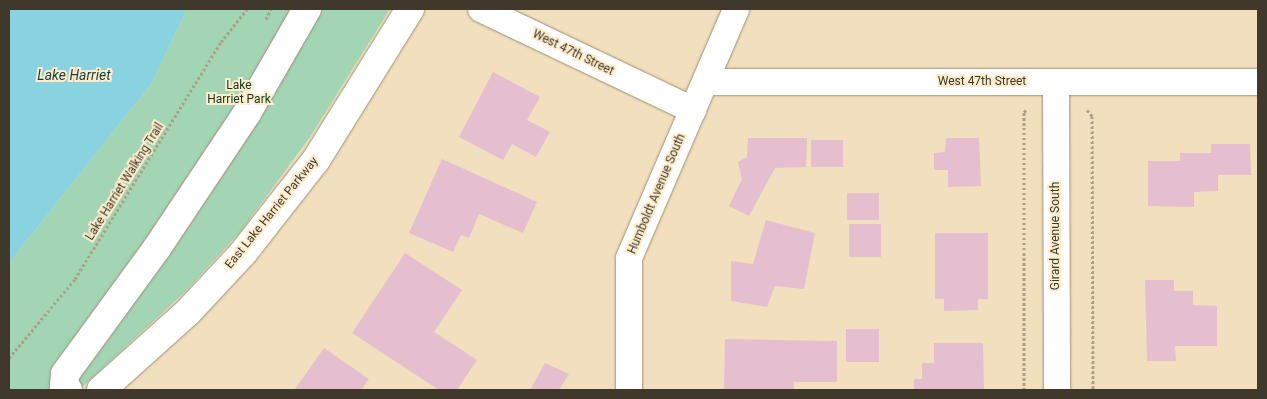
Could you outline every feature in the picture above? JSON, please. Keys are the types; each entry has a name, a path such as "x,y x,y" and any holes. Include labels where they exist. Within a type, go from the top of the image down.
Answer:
{"street":[{"path":"68,390 65,374 157,248 247,113 307,9"},
{"name":"East Lake Harriet Parkway","path":"101,390 188,312 243,253 316,160 410,9"},
{"name":"West 47th Street","path":"481,9 693,110"},
{"name":"Humboldt Avenue South","path":"629,390 629,258 736,9"},
{"name":"West 47th Street","path":"706,82 1258,82"},
{"name":"Girard Avenue South","path":"1056,82 1057,390"}],"path":[{"name":"Lake Harriet Walking Trail","path":"9,358 75,279 221,42 247,9"},
{"path":"1024,390 1024,112 1031,104"},
{"path":"1081,104 1092,116 1093,390"}],"green space":[{"name":"Lake Harriet Park","path":"187,9 390,9 310,137 241,231 185,292 79,390 9,390 9,263 151,84"}],"water":[{"name":"Lake Harriet","path":"9,9 187,9 151,84 9,263"}],"building":[{"path":"493,72 540,97 527,120 550,132 536,157 512,144 503,160 459,137"},
{"path":"748,138 807,138 806,167 775,168 749,216 729,206 742,179 738,162 747,157"},
{"path":"946,138 979,138 981,186 948,187 948,170 934,170 934,153 945,152"},
{"path":"811,140 843,140 843,167 811,167"},
{"path":"1211,144 1250,144 1251,175 1218,175 1218,191 1194,192 1194,207 1148,206 1148,161 1180,161 1180,153 1211,153"},
{"path":"442,159 537,202 523,233 479,214 469,238 461,235 453,252 409,233"},
{"path":"847,193 879,193 879,220 847,220"},
{"path":"766,220 815,233 804,289 775,286 767,307 731,301 731,261 753,264"},
{"path":"849,224 881,224 881,257 849,257"},
{"path":"935,233 988,233 988,299 978,299 978,310 944,311 944,299 935,299"},
{"path":"405,253 462,290 434,332 477,360 457,390 439,390 352,333"},
{"path":"1145,280 1174,280 1174,291 1193,291 1193,305 1217,306 1217,346 1175,346 1176,361 1147,361"},
{"path":"846,329 879,329 879,362 846,362"},
{"path":"725,339 837,341 837,382 794,382 794,390 724,390"},
{"path":"934,343 983,343 984,390 914,390 914,379 922,379 922,363 934,363"},
{"path":"324,348 369,379 361,390 295,389"},
{"path":"545,363 569,374 559,390 530,390"}]}
